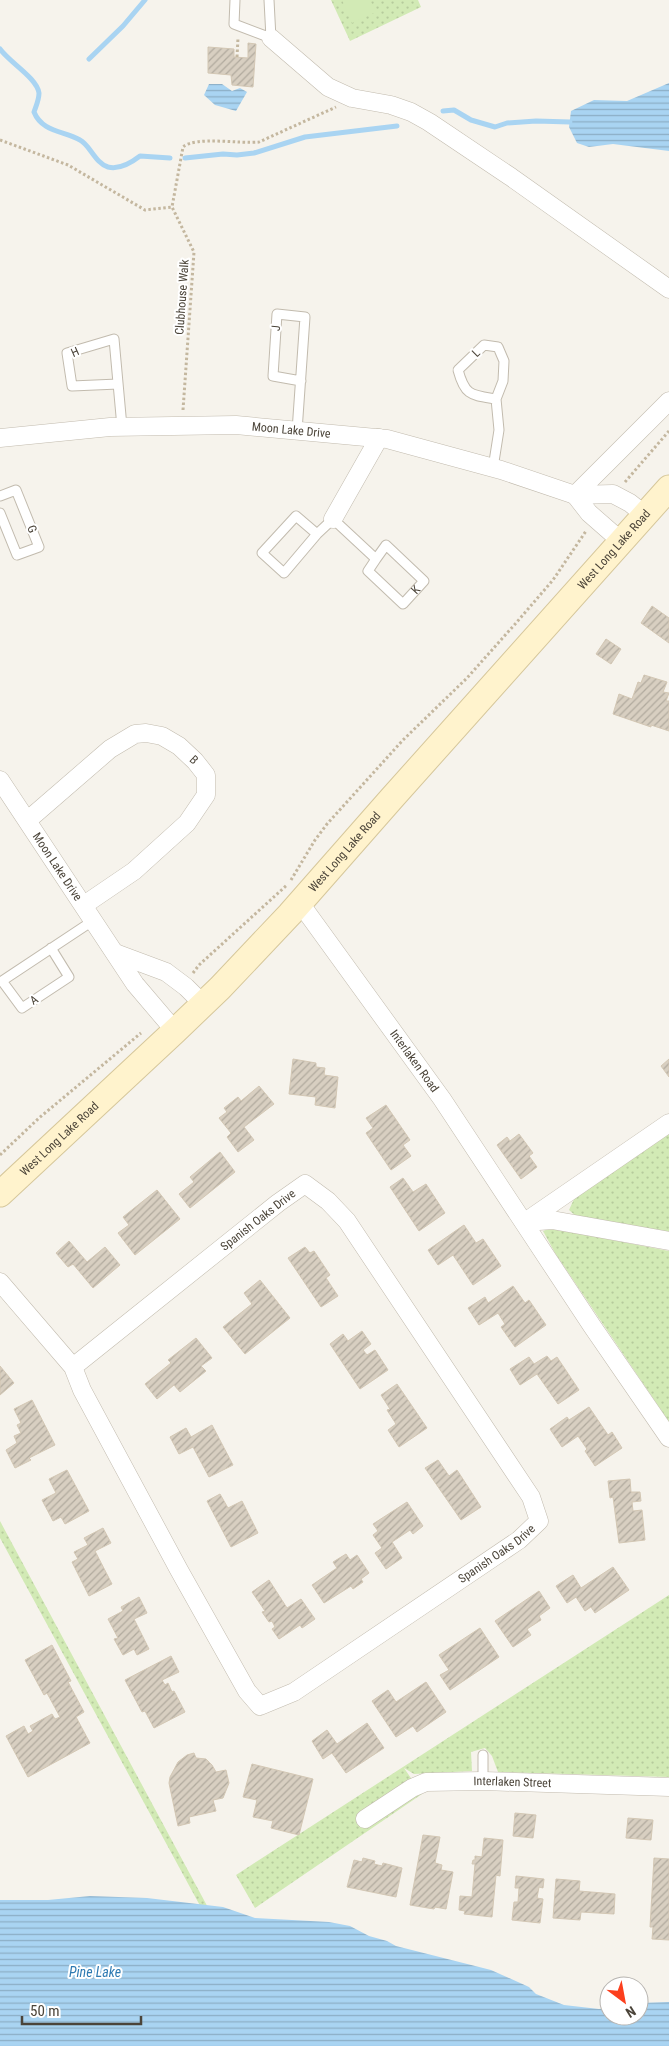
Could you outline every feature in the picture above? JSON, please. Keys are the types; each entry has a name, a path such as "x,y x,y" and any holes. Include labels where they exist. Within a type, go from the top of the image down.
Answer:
{"main road":[{"name":"West Long Lake Road","path":"0,1194 195,996 300,903 669,488"}],"street":[{"path":"271,38 328,87 352,98 391,105 411,112 423,119 511,177 669,289"},
{"path":"621,541 595,519 575,495 669,401"},
{"name":"Moon Lake Drive","path":"0,438 122,427 182,425 236,425 297,430 379,438 494,468 575,495 613,494"},
{"path":"333,519 379,438"},
{"path":"613,494 630,503 645,515"},
{"name":"B","path":"28,820 110,749 135,734 146,733 162,736 179,746 195,761 206,776 206,795 186,822 134,871 84,905"},
{"name":"Moon Lake Drive","path":"0,780 135,984 169,1023"},
{"name":"Interlaken Road","path":"300,903 445,1103 592,1326 669,1438"},
{"path":"115,953 166,972 195,996"},
{"path":"525,1222 669,1123"},
{"name":"Spanish Oaks Drive","path":"0,1282 73,1367 82,1390 178,1570 247,1691 260,1706 294,1692 519,1540 539,1521 531,1498 347,1221 328,1200 306,1184 278,1202 73,1367"},
{"path":"525,1222 552,1220 669,1241"},
{"name":"Interlaken Street","path":"364,1820 412,1788 426,1782 483,1781 669,1787"}],"lane":[{"path":"235,0 234,24 271,38 269,0"},
{"name":"J","path":"297,430 301,380 305,318 277,314 273,376 301,380"},
{"name":"H","path":"118,384 72,386 67,353 114,339 122,427"},
{"name":"L","path":"494,468 499,430 496,398 503,381 504,361 498,348 484,345 458,370 462,386 472,395 496,398"},
{"name":"G","path":"0,496 16,490 39,547 17,555 0,513"},
{"path":"317,534 296,516 262,553 284,573 317,534 333,519 376,559"},
{"name":"K","path":"386,545 424,581 402,604 368,571 376,559 386,545"},
{"name":"A","path":"51,948 69,977 22,1008 2,981 51,948 94,920"},
{"path":"483,1755 483,1781"}],"path":[{"path":"237,57 238,35"},
{"path":"0,140 68,166 144,210 172,207 181,153 187,143 198,141 259,142 345,103 352,98"},
{"name":"Clubhouse Walk","path":"172,207 194,252 182,425"},
{"path":"613,494 620,489 669,431"},
{"path":"195,996 199,965 292,880 315,840 327,824 403,740 467,678 516,623 553,580 595,519"},
{"path":"0,1155 39,1118 169,1023"}],"green space":[{"path":"331,0 418,0 421,7 350,41"},
{"path":"342,0 370,0 376,12 352,23"},
{"path":"669,1130 669,1233 578,1218 569,1210 574,1199"},
{"path":"551,1228 669,1251 669,1422 555,1253 543,1231"},
{"path":"0,1521 212,1915 204,1913 0,1538"},
{"path":"669,1595 669,1777 498,1772 492,1756 485,1748 471,1752 472,1771 414,1774 404,1768 422,1794 255,1908 236,1875"}],"water":[{"path":"669,83 669,151 613,144 589,147 577,143 569,127 571,111 594,100 627,101"},
{"path":"209,84 222,84 232,91 240,88 247,92 236,111 215,105 204,95"},
{"name":"Pine Lake","path":"90,1896 147,1898 223,1907 255,1918 329,1922 350,1926 369,1936 387,1941 396,1946 491,1970 529,1987 536,1994 564,2005 599,2009 599,2026 649,2026 649,2003 669,2002 669,2046 0,2046 0,1900 48,1900"}],"building":[{"path":"248,43 256,44 253,87 232,85 231,75 208,73 208,47 234,49 234,57 248,58"},
{"path":"652,606 669,618 669,643 641,623"},
{"path":"606,639 621,649 611,664 596,654"},
{"path":"644,675 667,682 663,692 669,693 666,701 669,701 669,731 613,714 619,694 632,699 638,682 641,683"},
{"path":"293,1059 316,1063 316,1067 325,1068 324,1075 338,1077 335,1108 315,1105 316,1097 289,1094"},
{"path":"669,1059 669,1077 661,1066"},
{"path":"259,1086 274,1104 244,1127 254,1140 238,1152 227,1137 231,1133 219,1118 227,1112 224,1108 238,1097 241,1101"},
{"path":"386,1105 410,1140 403,1145 411,1156 391,1170 366,1133 373,1128 366,1118"},
{"path":"519,1134 533,1153 529,1156 537,1167 521,1179 497,1145 507,1137 510,1141"},
{"path":"220,1152 235,1172 190,1208 179,1194 194,1182 190,1177"},
{"path":"403,1178 413,1192 426,1184 445,1213 419,1231 390,1187"},
{"path":"157,1190 180,1219 135,1255 118,1233 129,1225 123,1217"},
{"path":"464,1225 476,1243 483,1239 501,1266 473,1285 453,1255 438,1265 428,1250"},
{"path":"69,1241 87,1262 105,1247 120,1265 93,1288 73,1264 68,1267 56,1253"},
{"path":"305,1247 310,1253 314,1251 330,1275 326,1278 338,1296 321,1307 288,1258"},
{"path":"260,1280 290,1318 245,1354 223,1327 252,1304 244,1293"},
{"path":"513,1286 525,1303 529,1300 546,1325 515,1347 501,1327 505,1324 498,1313 479,1325 468,1308 485,1297 488,1303"},
{"path":"362,1331 371,1344 363,1350 367,1355 375,1350 388,1370 360,1389 330,1344 343,1334 348,1341"},
{"path":"196,1338 212,1358 201,1366 206,1371 180,1392 174,1385 157,1399 145,1384 171,1363 168,1360"},
{"path":"547,1356 551,1361 557,1357 579,1390 558,1404 537,1374 520,1385 510,1369 529,1357 534,1364"},
{"path":"0,1366 14,1383 0,1395"},
{"path":"397,1384 427,1428 399,1447 388,1430 396,1424 387,1410 390,1409 381,1395"},
{"path":"32,1400 55,1445 29,1458 31,1460 15,1468 6,1450 17,1443 14,1436 21,1433 17,1425 21,1423 14,1409"},
{"path":"589,1407 608,1435 612,1432 622,1448 595,1466 578,1436 562,1447 550,1429 567,1417 569,1420"},
{"path":"212,1425 233,1465 209,1477 193,1447 179,1454 170,1437 186,1428 191,1437"},
{"path":"438,1460 449,1476 457,1470 481,1507 461,1520 425,1468"},
{"path":"67,1470 89,1511 65,1524 61,1517 53,1521 42,1500 56,1493 49,1479"},
{"path":"630,1479 631,1492 640,1492 641,1501 632,1502 633,1511 642,1510 645,1540 619,1543 613,1497 610,1498 608,1481"},
{"path":"220,1494 228,1508 242,1501 258,1533 231,1547 207,1501"},
{"path":"407,1502 423,1526 413,1534 410,1530 392,1542 402,1558 386,1569 375,1553 382,1548 373,1535 378,1531 373,1524"},
{"path":"103,1528 111,1543 95,1551 112,1584 89,1596 72,1562 78,1559 74,1552 88,1545 84,1538"},
{"path":"346,1554 350,1560 357,1555 369,1573 361,1579 363,1582 353,1589 351,1586 324,1603 312,1585 337,1568 333,1562"},
{"path":"613,1567 629,1590 595,1613 591,1607 585,1611 576,1597 567,1603 556,1586 573,1575 581,1588"},
{"path":"269,1580 287,1608 301,1599 315,1619 302,1628 300,1625 279,1639 272,1629 275,1627 272,1621 269,1622 262,1612 265,1611 252,1592"},
{"path":"539,1591 550,1608 539,1616 541,1620 527,1629 531,1635 513,1647 495,1621"},
{"path":"139,1597 147,1613 134,1619 149,1649 137,1655 134,1649 123,1655 114,1639 118,1638 108,1619 123,1611 121,1607"},
{"path":"480,1628 499,1657 450,1690 440,1675 449,1670 439,1655"},
{"path":"52,1645 71,1681 68,1682 84,1712 76,1717 90,1743 28,1777 6,1736 24,1726 28,1734 33,1731 30,1726 52,1714 55,1719 60,1717 47,1693 44,1695 25,1660"},
{"path":"171,1656 179,1672 162,1680 165,1685 168,1683 172,1692 174,1691 185,1712 154,1728 145,1711 142,1712 125,1680"},
{"path":"426,1682 446,1712 417,1732 413,1726 396,1737 372,1701 388,1690 396,1702"},
{"path":"367,1723 384,1748 346,1773 332,1753 323,1759 312,1741 327,1730 337,1744"},
{"path":"194,1753 196,1758 206,1759 216,1772 226,1770 229,1783 223,1798 213,1800 216,1811 189,1817 190,1823 178,1826 169,1783 170,1777 178,1762 187,1755"},
{"path":"252,1764 313,1779 299,1835 271,1828 273,1821 253,1817 257,1800 243,1797"},
{"path":"515,1813 536,1815 533,1838 513,1836"},
{"path":"628,1818 653,1820 651,1840 626,1838"},
{"path":"423,1835 440,1837 435,1863 442,1865 441,1870 453,1872 446,1909 410,1905"},
{"path":"484,1838 503,1840 500,1876 496,1875 492,1917 464,1914 465,1911 459,1910 460,1896 472,1897 475,1864 472,1864 475,1856 482,1857"},
{"path":"363,1858 375,1861 374,1864 382,1866 383,1863 402,1868 396,1897 347,1887 354,1860 362,1862"},
{"path":"654,1858 669,1859 669,1940 652,1939 653,1927 650,1927"},
{"path":"516,1876 544,1879 543,1888 539,1887 537,1898 543,1899 540,1923 512,1920 514,1902 518,1902 519,1888 515,1888"},
{"path":"556,1879 580,1881 579,1891 615,1894 614,1914 581,1912 580,1920 553,1918"}],"waterway":[{"path":"89,59 123,26 145,0"},
{"path":"0,49 37,87 39,96 34,112 42,124 84,142 103,165 112,168 121,167 140,156 170,158"},
{"path":"443,111 454,110 471,120 495,127 507,123 536,121 570,122"},
{"path":"185,158 254,153 305,137 397,126"}]}
